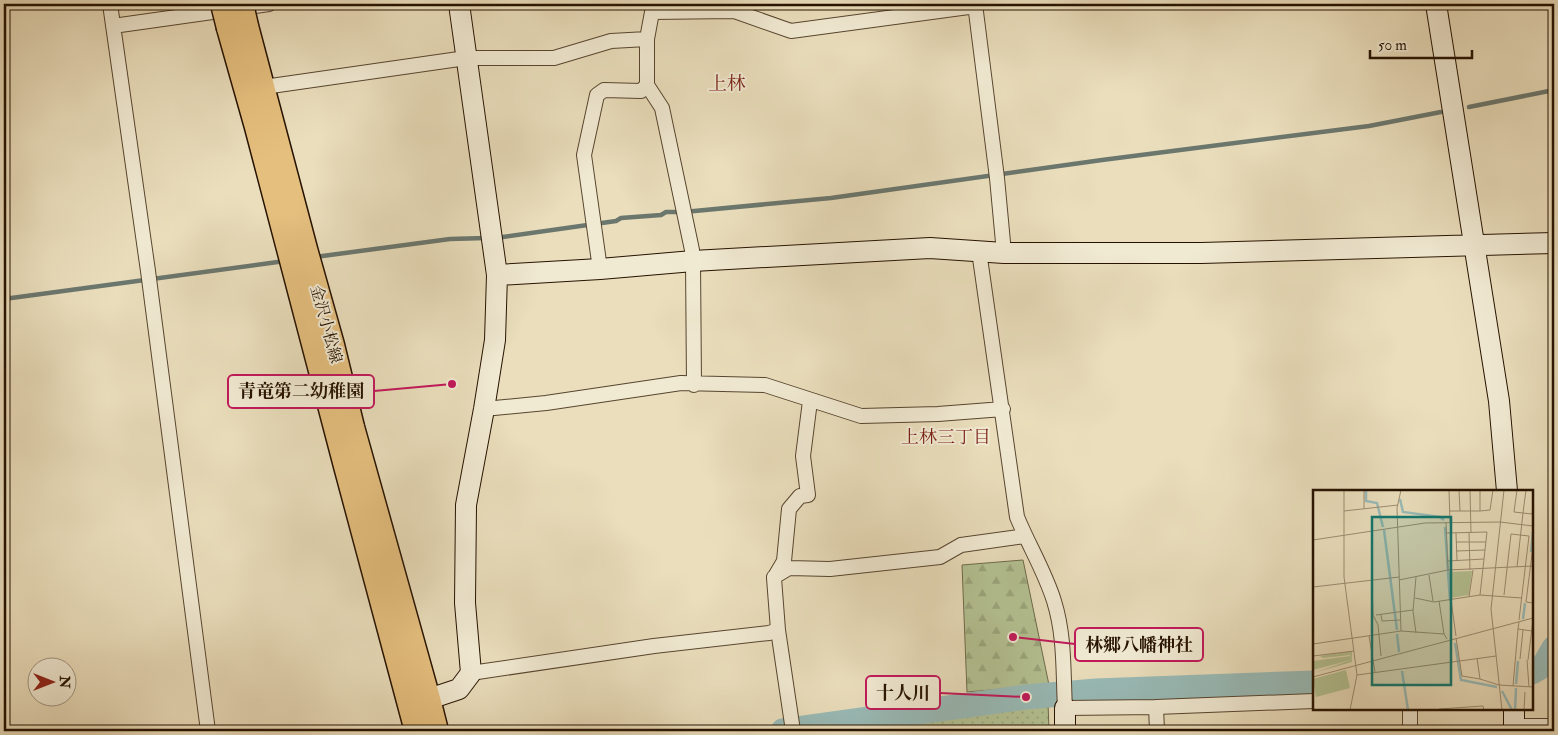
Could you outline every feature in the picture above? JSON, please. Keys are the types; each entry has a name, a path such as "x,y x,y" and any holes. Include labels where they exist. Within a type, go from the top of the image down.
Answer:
{"main road":[{"name":"金沢小松線","path":"222,4 238,27 264,87 344,466 416,731"},
{"name":"金沢小松線","path":"242,4 238,27 256,126 300,258 333,345 353,427 437,731"}],"street":[{"path":"110,4 208,731"},
{"path":"113,26 269,4"},
{"path":"429,699 459,689 471,673 465,603 466,505 495,340 497,275 459,4"},
{"path":"1436,4 1499,400 1507,490"},
{"path":"694,385 693,261 662,108 647,85 647,39 652,12 734,11 791,30 976,5 1004,253"},
{"path":"264,87 466,58 554,58 612,41 647,39"},
{"path":"600,269 584,155 597,95 604,90 641,91 647,85"},
{"path":"497,275 693,261 930,248 1004,253 1201,253 1554,243"},
{"path":"979,251 1017,517 1055,603 1063,643 1065,731"},
{"path":"484,409 546,403 682,384 765,385 861,416 938,414 1002,409"},
{"path":"792,725 778,630 774,578 784,561 789,509 800,496 808,495 803,456 810,401"},
{"path":"774,578 790,568 830,569 940,558 961,545 1025,536"},
{"path":"471,673 778,630"},
{"path":"1064,696 1156,706 1313,701"},
{"path":"1156,706 1157,731"},
{"path":"1410,710 1410,731"},
{"path":"1514,722 1554,726"}],"green space":[{"path":"1023,560 1049,685 967,692 962,565"},
{"path":"1048,702 1049,731 829,731"}],"waterway":[{"path":"1469,107 1554,90"},
{"path":"496,238 616,221 621,218 661,215 666,212 684,212 831,198 1102,160 1369,126 1441,112"},
{"path":"315,257 450,239 486,238"},
{"path":"4,299 285,261"},
{"path":"1533,671 1544,665 1554,648"},
{"path":"783,731 1026,697 1096,691 1313,683"}],"place":[{"name":"青竜第二幼稚園","path":"452,384"},
{"name":"林郷八幡神社","path":"1013,637"},
{"name":"十人川","path":"1026,697"}],"district":[{"name":"上林","path":"727,83"},
{"name":"上林三丁目","path":"946,437"}]}
